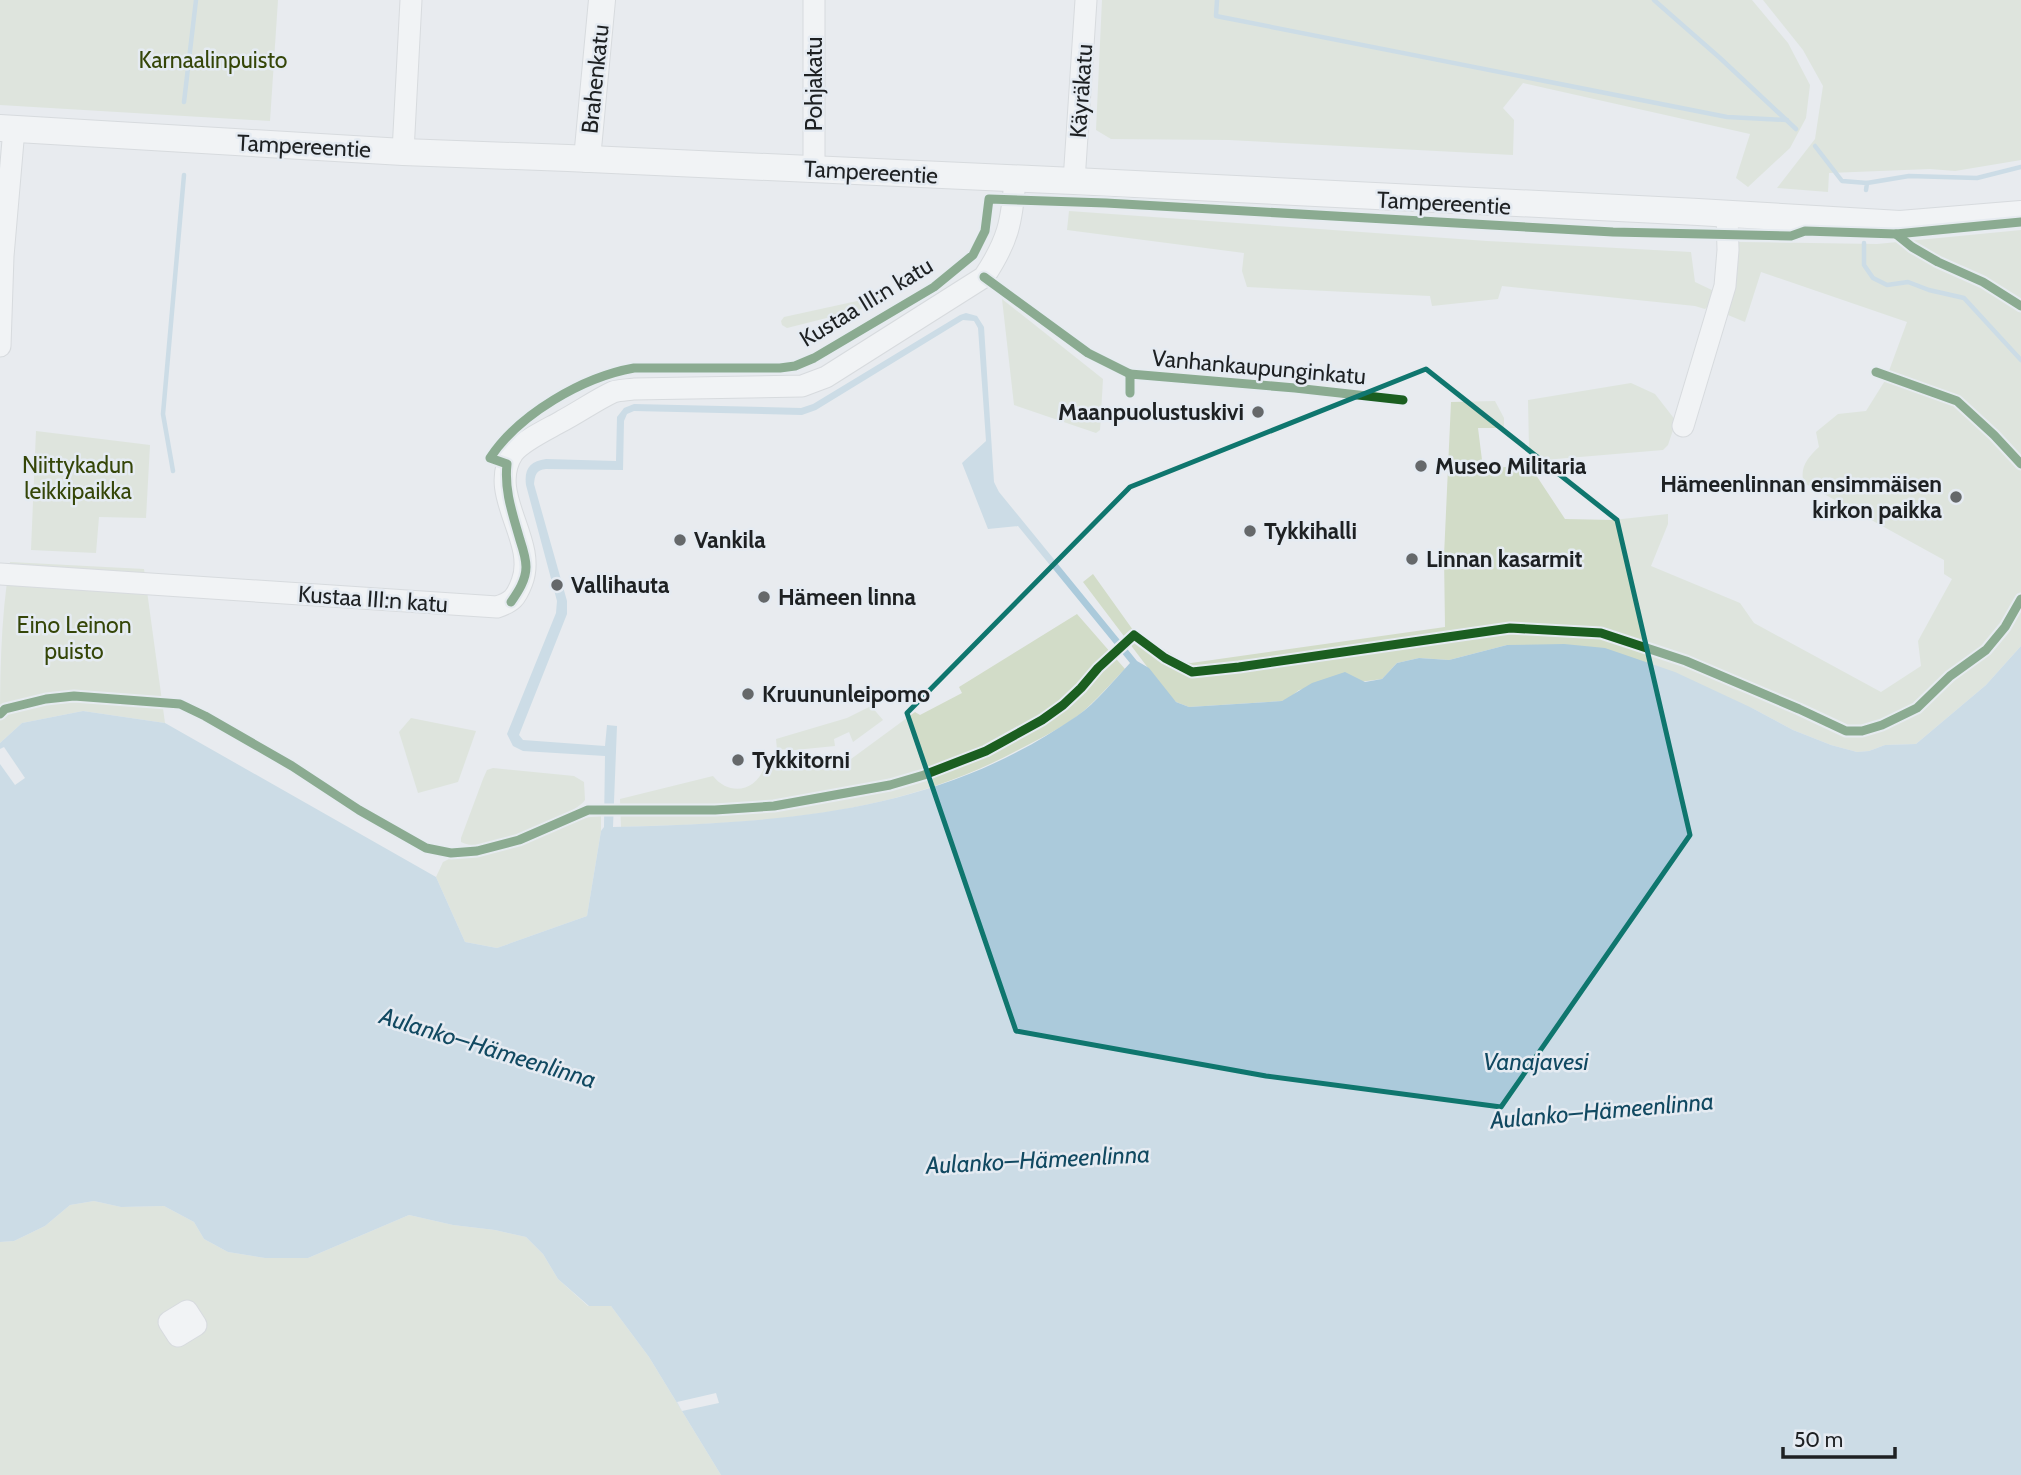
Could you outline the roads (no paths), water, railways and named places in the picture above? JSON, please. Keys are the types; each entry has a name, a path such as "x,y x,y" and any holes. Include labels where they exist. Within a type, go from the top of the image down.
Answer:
{"main road":[{"name":"Brahenkatu","path":"587,159 602,0"},
{"name":"Tampereentie","path":"7,128 403,152 1074,181 1900,224 2021,214"}],"street":[{"path":"403,152 411,0"},
{"name":"Pohjakatu","path":"814,0 814,169"},
{"name":"Käyräkatu","path":"1074,181 1086,0"},
{"path":"0,346 7,128"},
{"name":"Kustaa III:n katu","path":"0,574 497,607 511,602 520,589 526,567 505,477 507,464 515,450 615,392 634,389 802,386 825,377 984,277 1009,232 1015,179"},
{"path":"1684,426 1726,286 1727,215"}],"water":[{"name":"Vanajavesi","path":"966,313 977,316 984,327 994,482 999,492 1137,661 1149,668 1176,702 1189,707 1282,701 1312,683 1345,672 1365,682 1382,679 1397,663 1419,658 1449,660 1507,645 1564,644 1605,648 1675,672 1793,730 1857,752 1885,745 1916,744 1986,685 2021,646 2021,1475 721,1475 649,1357 611,1306 589,1306 558,1279 543,1254 526,1237 409,1215 308,1258 265,1258 228,1252 204,1239 194,1222 164,1206 121,1207 94,1201 70,1205 45,1226 14,1241 0,1242 0,743 22,723 83,711 165,723 436,877 465,942 497,948 587,916 601,831 604,827 605,756 523,751 513,746 507,734 556,613 557,601 526,485 529,467 546,459 616,461 617,417 624,408 634,404 801,408 813,404","holes":["963,320 974,321 978,328 986,441 962,463 988,529 1018,526 1130,663 1084,711 1022,749 967,775 911,794 796,816 736,822 613,827 617,726 607,725 605,746 523,740 519,735 567,614 567,601 534,484 537,474 546,469 623,470 624,421 627,414 634,411 802,415 816,410"]}],"waterway":[{"path":"184,102 196,0"},
{"path":"1217,0 1216,16 1727,117 1787,120"},
{"path":"1654,0 1796,129"},
{"path":"1815,146 1842,181 1867,183 1866,190"},
{"path":"1867,183 1909,176 1977,178 2021,167"},
{"path":"173,471 163,414 184,175"},
{"path":"1864,243 1864,265 1873,278 1887,285 1908,282 1964,298 2021,360"}],"place":[{"name":"Maanpuolustuskivi","path":"1258,412"},
{"name":"Museo Militaria","path":"1421,466"},
{"name":"Hämeenlinnan ensimmäisen kirkon paikka","path":"1956,497"},
{"name":"Tykkihalli","path":"1250,531"},
{"name":"Vankila","path":"680,540"},
{"name":"Linnan kasarmit","path":"1412,559"},
{"name":"Vallihauta","path":"557,585"},
{"name":"Hämeen linna","path":"764,597"},
{"name":"Kruununleipomo","path":"748,694"},
{"name":"Tykkitorni","path":"738,760"}],"park label":[{"name":"Karnaalinpuisto","path":"213,60"},
{"name":"Niittykadun leikkipaikka","path":"78,478"},
{"name":"Eino Leinon puisto","path":"74,638"}],"water label":[{"name":"Aulanko–Hämeenlinna","path":"488,1048"},
{"name":"Aulanko–Hämeenlinna","path":"1602,1111"},
{"name":"Aulanko–Hämeenlinna","path":"1038,1160"}]}
